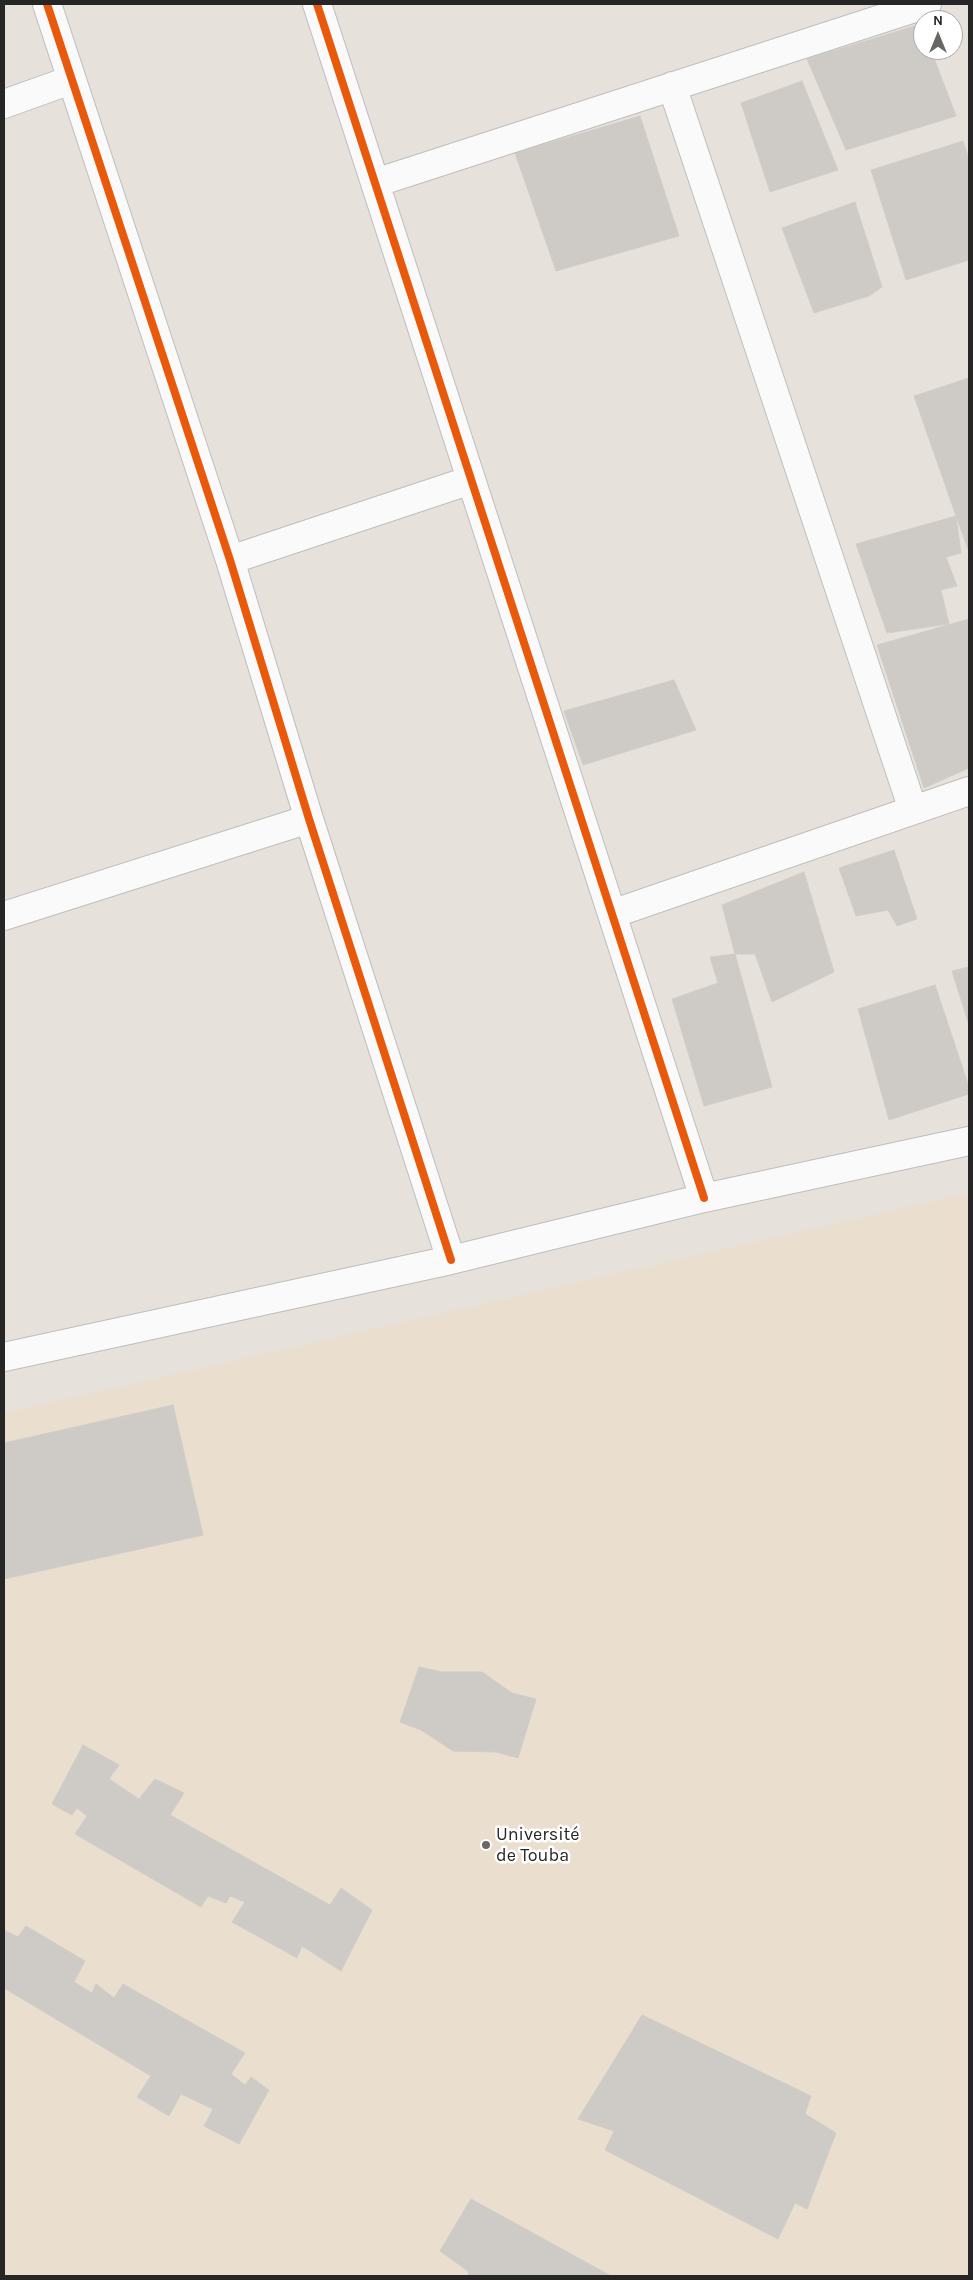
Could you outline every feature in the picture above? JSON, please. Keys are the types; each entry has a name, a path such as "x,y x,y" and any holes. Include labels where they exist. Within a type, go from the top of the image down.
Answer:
{"street":[{"path":"47,4 230,560 309,819 451,1260"},
{"path":"316,4 704,1198"},
{"path":"375,183 927,4"},
{"path":"4,104 72,80"},
{"path":"672,86 913,810"},
{"path":"230,560 472,480"},
{"path":"612,914 969,791"},
{"path":"4,916 309,819"},
{"path":"4,1357 451,1260 704,1198 969,1141"}],"shaded area":[{"name":"Université de Touba","path":"969,1193 969,2276 4,2276 4,1413"}],"building":[{"path":"913,26 913,60 935,60 956,116 846,150 807,59"},
{"path":"802,81 838,170 770,192 741,103"},
{"path":"640,116 679,236 556,271 515,153"},
{"path":"963,141 969,159 969,260 906,280 871,170"},
{"path":"855,202 882,287 869,296 814,313 782,228"},
{"path":"969,378 969,511 956,516 914,396"},
{"path":"969,511 969,552 956,516"},
{"path":"956,516 961,553 946,557 957,586 941,590 949,624 887,633 856,544"},
{"path":"969,619 969,768 924,788 877,645"},
{"path":"674,680 696,730 583,765 564,711"},
{"path":"894,850 917,919 897,926 888,910 856,916 839,868"},
{"path":"804,872 834,972 772,1002 755,954 735,954 722,905"},
{"path":"735,954 772,1087 704,1106 672,999 718,983 710,957"},
{"path":"969,967 969,1025 952,971"},
{"path":"935,985 969,1087 969,1094 889,1120 858,1009"},
{"path":"173,1405 203,1535 4,1579 4,1443"},
{"path":"419,1667 442,1672 482,1672 512,1693 536,1699 518,1758 496,1752 453,1751 421,1730 400,1722"},
{"path":"83,1745 119,1765 109,1779 139,1799 155,1779 184,1793 170,1815 330,1905 341,1888 372,1910 341,1971 302,1946 297,1958 232,1922 245,1902 230,1896 226,1903 208,1896 201,1907 75,1834 87,1816 77,1808 72,1815 52,1804"},
{"path":"26,1926 85,1961 74,1982 92,1993 96,1984 114,1998 123,1984 245,2053 231,2074 245,2085 251,2077 269,2090 239,2144 204,2126 213,2109 181,2094 169,2116 137,2097 151,2076 4,1988 4,1930 18,1937"},
{"path":"642,2015 811,2096 805,2114 836,2133 807,2209 795,2203 778,2239 605,2150 614,2131 578,2119"},
{"path":"471,2199 611,2276 467,2276 469,2272 440,2251"}],"cycle path":[{"path":"47,4 230,560 309,819 451,1260"},
{"path":"317,4 704,1198"}],"place":[{"name":"Université de Touba","path":"486,1845"}]}
